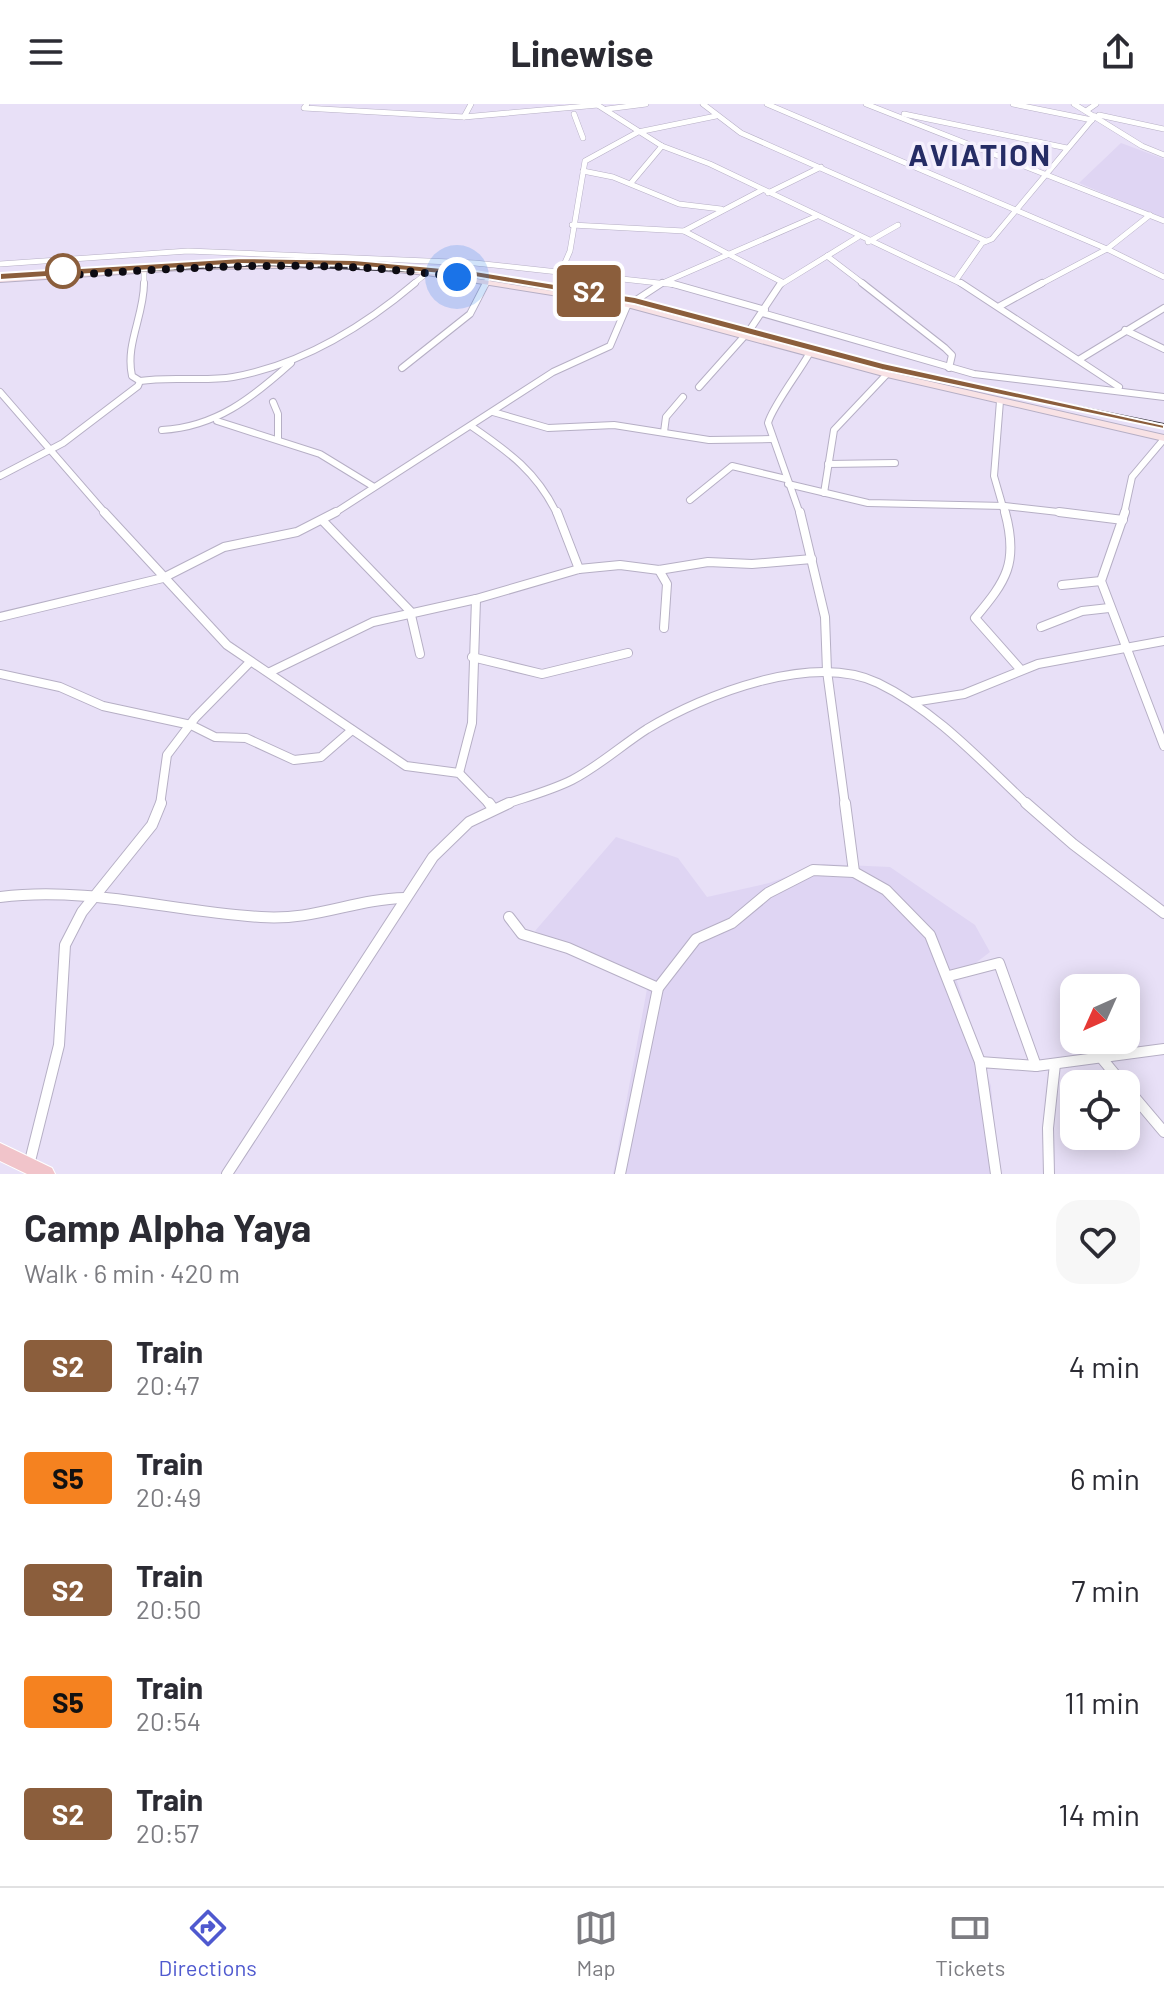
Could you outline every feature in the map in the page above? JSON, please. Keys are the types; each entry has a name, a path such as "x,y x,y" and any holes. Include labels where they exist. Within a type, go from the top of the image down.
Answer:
{"main road":[{"path":"0,1152 46,1174"}],"street":[{"path":"307,104 304,108 464,117 597,105 662,146 710,164 937,275 956,280 1000,306 1119,387"},
{"path":"403,115 405,104"},
{"path":"464,117 471,104"},
{"path":"539,118 646,104"},
{"path":"703,104 741,133 986,241"},
{"path":"767,104 1107,249 1164,277"},
{"path":"866,104 1164,221"},
{"path":"1013,104 1094,118"},
{"path":"1074,104 1142,146 1164,155"},
{"path":"1086,111 1096,104"},
{"path":"879,109 1067,148"},
{"path":"1086,111 1164,129"},
{"path":"574,114 579,135 583,138"},
{"path":"560,274 570,251 585,161 638,132 716,116"},
{"path":"956,280 986,241 992,239 1013,209 1094,118"},
{"path":"631,183 662,146"},
{"path":"684,231 721,209 821,167"},
{"path":"583,171 631,183 679,204 721,209"},
{"path":"1000,306 1107,249 1150,215"},
{"path":"0,617 163,578 224,547 297,532 323,521 411,467 553,372 610,346 627,305 665,282 817,216"},
{"path":"572,225 684,231 734,254 782,282"},
{"path":"868,242 898,225"},
{"path":"699,387 743,337 782,282 858,237"},
{"path":"0,264 188,251 475,263 560,274 665,282 949,368 1006,380 1119,387 1164,397"},
{"path":"827,256 945,348 952,355 949,368"},
{"path":"0,280 144,270 346,265 487,281 627,305 887,374 1164,438 1132,477 1123,520 1101,581 1164,746"},
{"path":"144,270 142,314 127,358 132,376 140,381 231,377 295,360"},
{"path":"162,430 188,431 217,421 255,395 295,360 365,319 427,273"},
{"path":"402,368 470,314 487,281"},
{"path":"1080,359 1164,308"},
{"path":"1125,330 1164,349"},
{"path":"809,354 785,396 771,411 768,423 807,533 825,617 827,671 854,872"},
{"path":"824,493 834,430 887,374"},
{"path":"0,476 52,450 110,410 140,381"},
{"path":"0,392 84,491 227,645 406,766 459,773 492,807"},
{"path":"664,432 666,417 683,397"},
{"path":"1000,401 994,476 1011,534 1006,581 975,618 1021,670"},
{"path":"273,402 278,414 278,438"},
{"path":"493,412 548,428 614,425 709,440 772,439"},
{"path":"217,421 278,438 352,468 374,487"},
{"path":"471,426 520,459 534,474 565,532 579,569"},
{"path":"828,464 868,466 895,463"},
{"path":"690,500 732,466 868,503 1005,506 1123,520"},
{"path":"323,521 410,611 420,654"},
{"path":"270,672 373,622 410,611 476,599 579,569 620,565 659,570 708,562 752,564 812,559"},
{"path":"659,570 667,584 664,628"},
{"path":"1062,585 1101,581"},
{"path":"459,773 472,723 476,599"},
{"path":"1041,627 1082,611 1109,608"},
{"path":"913,702 964,694 1038,664 1164,641"},
{"path":"472,657 542,674 628,653"},
{"path":"29,1166 59,1045 65,945 70,930 96,892 140,843 162,809 164,763 191,725 250,662"},
{"path":"227,1174 405,898 455,833 492,807 542,794 614,756 657,723 756,683 827,671 847,672 913,702 1060,834 1164,913"},
{"path":"0,674 60,687 103,706 191,725 223,739 246,738 294,760 321,757 352,730"},
{"path":"620,1174 658,988 696,939 732,923 768,893 813,870 854,872 886,890 930,935 949,976 980,1062 996,1174"},
{"path":"0,897 96,892 245,914 299,918 382,897 405,898"},
{"path":"509,917 522,934 568,948 658,988"},
{"path":"949,976 999,963 1036,1066"},
{"path":"980,1062 1036,1066 1099,1055 1164,1049"},
{"path":"1099,1055 1112,1070"},
{"path":"1049,1174 1048,1128 1055,1064"},
{"path":"1140,1104 1164,1132"}],"shaded area":[{"path":"1121,143 1164,159 1164,219 1079,183"},
{"path":"616,837 678,858 707,897 769,883 823,864 890,867 975,925 990,952 956,978 991,1086 999,1174 613,1174 647,989 535,931"}],"railway":[{"path":"0,276 268,264 468,273 623,299 916,375 1164,425"}],"train":[{"name":"S2","path":"0,276 242,261 354,263 475,274 635,300 882,367 1164,425"}],"district":[{"name":"AVIATION","path":"980,156"}],"route":[{"path":"63,271 58,276 196,267 346,265 457,277"}]}
